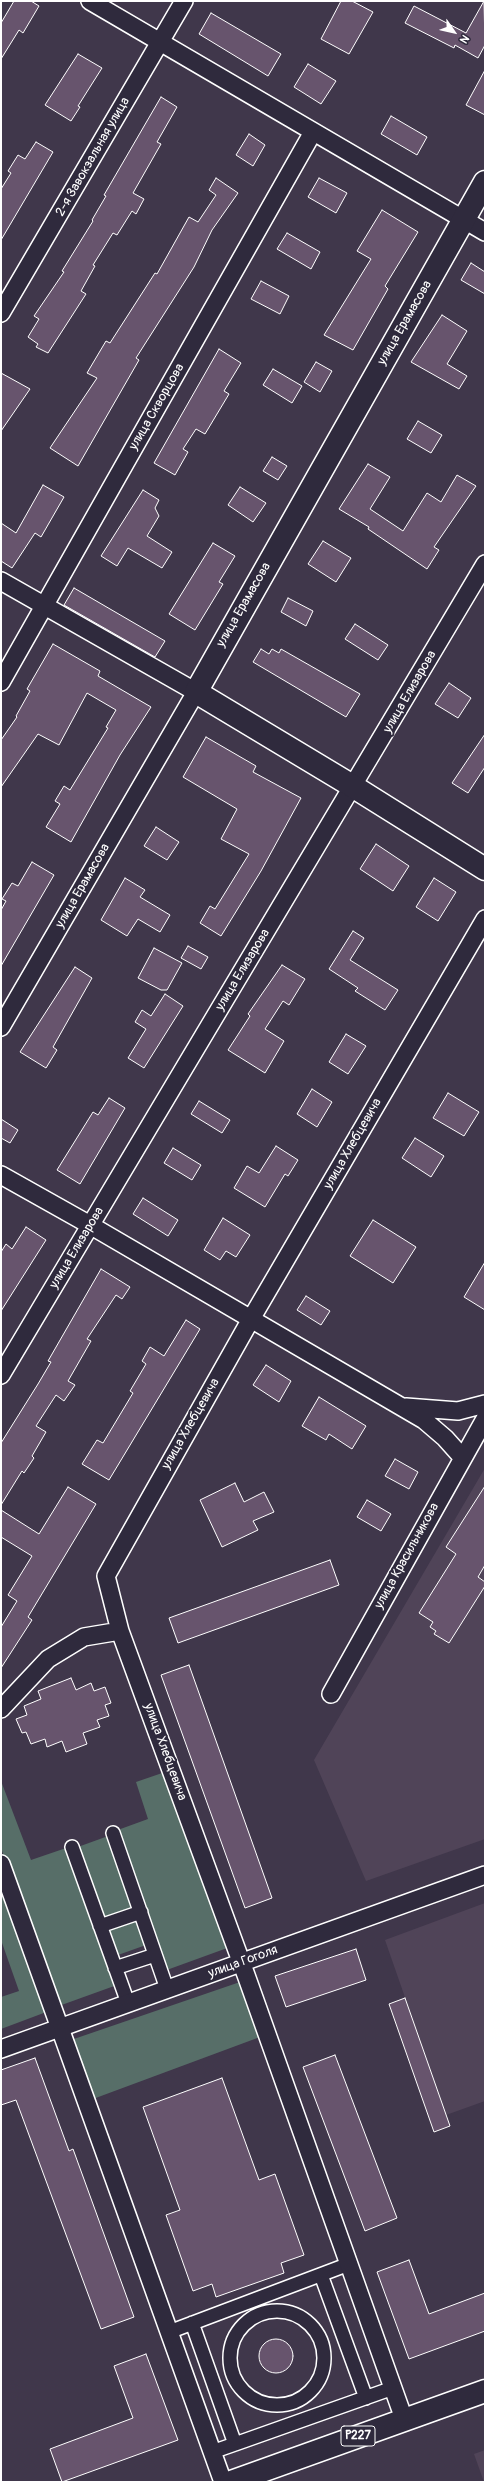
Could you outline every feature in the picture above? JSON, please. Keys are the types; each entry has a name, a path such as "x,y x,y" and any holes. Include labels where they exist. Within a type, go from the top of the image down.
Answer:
{"main road":[{"name":"улица Ерамасова","path":"196,692 485,182"},
{"path":"196,692 354,787 485,869"},
{"name":"Р227","path":"231,2482 485,2391"}],"street":[{"path":"90,1 485,232"},
{"name":"2-я Завокзальная улица","path":"1,313 184,1"},
{"name":"улица Скворцова","path":"1,682 313,132"},
{"name":"улица Елизарова","path":"1,1375 354,787 485,564"},
{"path":"1,580 196,692"},
{"name":"улица Ерамасова","path":"1,1027 196,692"},
{"name":"улица Хлебцевича","path":"404,2419 242,1962 120,1631 106,1576 251,1319 485,919"},
{"path":"1,1175 90,1225 424,1420 445,1438 462,1457"},
{"path":"399,1405 458,1411 485,1404"},
{"name":"улица Красильникова","path":"331,1694 462,1457 485,1419"},
{"path":"1,1709 48,1659 84,1637 120,1631"},
{"path":"113,1833 167,1989"},
{"path":"72,1847 128,2003"},
{"path":"1,1864 58,2028 170,2332 223,2482"},
{"name":"улица Гоголя","path":"1,2049 485,1875"},
{"path":"100,1926 140,1912"},
{"path":"115,1968 155,1955"},
{"path":"170,2332 349,2264"},
{"path":"321,2275 366,2398"},
{"path":"255,2300 260,2314"},
{"path":"281,2310 295,2314 307,2321 317,2332 322,2342 324,2353 321,2376 308,2394 295,2402 276,2406 264,2404 254,2400 242,2391 234,2380 230,2366 230,2351 234,2338 242,2326 260,2314 281,2310"},
{"path":"192,2324 235,2444"},
{"path":"212,2452 393,2388"},
{"path":"295,2402 301,2420"}],"shaded area":[{"path":"485,1468 485,1839 366,1881 314,1760"},
{"path":"485,1903 485,2101 446,2115 385,1940"},
{"path":"485,2450 485,2482 484,2482 474,2454"}],"green space":[{"path":"168,1771 230,1947 164,1971 115,1831 148,1819 136,1782"},
{"path":"1,1781 31,1860 69,1847 117,1985 56,2007 1,1848"},
{"path":"111,1835 137,1909 101,1922 75,1848"},
{"path":"1,1872 49,2011 1,2029 1,1997 19,1991 1,1940"},
{"path":"136,1917 146,1945 118,1955 108,1927"},
{"path":"240,1982 260,2037 93,2099 71,2040"}],"building":[{"path":"14,1 31,1 39,6 23,33 19,30 1,59 1,23"},
{"path":"341,1 352,1 373,12 349,54 321,39"},
{"path":"484,1 485,45 478,58 455,45 454,48 405,23 414,6 466,33"},
{"path":"211,13 281,54 268,76 199,34"},
{"path":"78,54 102,68 78,106 80,107 71,121 45,105"},
{"path":"308,64 336,81 321,104 294,87"},
{"path":"485,70 485,115 466,105"},
{"path":"161,97 177,107 157,142 161,144 133,193 144,199 136,214 132,211 117,235 113,233 93,265 95,266 81,291 86,294 48,353 36,347 38,344 28,337 39,319 34,316 64,272 62,271 93,221 92,220 106,196 104,195"},
{"path":"391,116 427,137 417,155 381,134"},
{"path":"249,134 265,145 253,166 236,155"},
{"path":"36,142 53,152 1,240 1,189 11,173 8,171 18,155 25,159"},
{"path":"216,178 238,193 212,230 194,267 136,358 139,360 78,466 50,448 97,378 87,373 106,341 110,343 155,273 157,274 189,217 198,222 216,195 209,190"},
{"path":"319,178 347,193 336,213 308,197"},
{"path":"382,210 418,232 385,286 388,289 353,350 324,335 371,259 357,251"},
{"path":"287,233 320,252 311,269 277,249"},
{"path":"471,263 485,272 485,294 461,280"},
{"path":"261,281 289,296 280,314 251,299"},
{"path":"442,315 467,331 447,364 467,376 459,389 411,362"},
{"path":"219,349 241,363 224,391 229,394 205,434 196,429 183,449 188,452 175,475 154,463"},
{"path":"316,362 332,371 320,392 304,382"},
{"path":"273,369 302,386 292,403 263,385"},
{"path":"1,373 30,389 1,431"},
{"path":"418,421 442,435 431,453 407,439"},
{"path":"272,457 287,466 278,480 263,471"},
{"path":"368,464 390,477 370,509 403,531 427,493 441,502 457,475 476,486 434,547 439,550 427,569 368,529 369,527 339,509"},
{"path":"43,485 64,497 41,537 35,533 12,568 1,561 1,523 16,533"},
{"path":"240,487 266,503 253,522 228,505"},
{"path":"143,490 159,500 155,508 159,516 147,536 172,552 162,568 128,548 117,566 101,556"},
{"path":"323,541 351,558 336,582 308,564"},
{"path":"213,543 235,556 219,582 223,584 195,630 169,614"},
{"path":"74,588 165,641 155,657 64,605"},
{"path":"288,598 313,611 306,626 281,612"},
{"path":"355,624 388,645 378,660 345,639"},
{"path":"53,644 100,671 98,676 151,707 120,755 71,842 46,827 60,804 55,801 64,786 70,790 108,728 106,727 116,710 87,693 59,745 38,734 1,787 1,740 17,717 16,716 30,691 27,689"},
{"path":"261,649 269,654 272,649 279,653 281,649 360,694 346,717 253,662"},
{"path":"449,683 471,698 458,718 435,704"},
{"path":"485,734 485,767 468,793 452,783"},
{"path":"206,737 256,766 253,772 301,798 261,871 221,936 200,923 210,906 215,909 249,854 221,839 237,809 183,777"},
{"path":"156,827 179,842 167,860 144,846"},
{"path":"376,844 409,866 393,891 360,869"},
{"path":"32,862 54,875 1,966 1,910 6,901 2,899 12,883 18,886"},
{"path":"125,878 145,890 140,897 170,915 160,932 138,919 127,936 101,920"},
{"path":"434,878 456,892 438,921 416,907"},
{"path":"353,931 364,938 350,960 398,990 385,1010 355,991 358,988 329,969"},
{"path":"188,946 208,957 201,969 181,958"},
{"path":"154,948 182,963 167,990 161,990 138,978"},
{"path":"282,965 305,979 289,1005 283,1001 265,1029 284,1041 265,1073 228,1050 250,1016 248,1014"},
{"path":"75,967 92,978 53,1047 57,1050 46,1068 20,1052"},
{"path":"165,994 183,1006 144,1068 128,1058 146,1029 135,1022 142,1010 151,1016"},
{"path":"346,1034 366,1046 348,1074 329,1062"},
{"path":"312,1089 332,1102 317,1127 297,1114"},
{"path":"448,1093 479,1112 464,1136 433,1118"},
{"path":"109,1098 125,1108 80,1184 57,1170 93,1112 98,1115"},
{"path":"199,1101 230,1120 222,1133 191,1114"},
{"path":"1,1119 18,1130 10,1143 1,1138"},
{"path":"415,1138 444,1156 431,1177 402,1158"},
{"path":"276,1146 298,1160 288,1176 285,1174 265,1207 234,1188 247,1166 259,1173"},
{"path":"173,1148 201,1165 192,1180 164,1163"},
{"path":"143,1198 178,1220 168,1236 133,1214"},
{"path":"223,1218 250,1235 236,1257 226,1251 220,1260 204,1250"},
{"path":"373,1220 416,1247 393,1283 350,1256"},
{"path":"26,1227 46,1240 1,1311 1,1252 6,1244 12,1249"},
{"path":"485,1262 485,1310 464,1297"},
{"path":"101,1269 130,1287 122,1299 116,1295 87,1339 91,1341 68,1381 75,1385 64,1401 56,1395 36,1426 46,1432 32,1456 34,1458 24,1473 22,1471 1,1505 1,1443 51,1362 48,1361"},
{"path":"306,1296 330,1311 321,1325 297,1310"},
{"path":"186,1320 200,1329 109,1480 82,1464 97,1440 103,1443 133,1393 130,1391 146,1364 142,1361 150,1347 164,1356"},
{"path":"266,1365 291,1381 279,1402 253,1385"},
{"path":"319,1397 366,1426 352,1449 329,1434 326,1440 302,1426"},
{"path":"395,1459 418,1472 409,1489 385,1476"},
{"path":"235,1483 244,1502 264,1492 274,1512 253,1521 258,1530 222,1547 200,1500"},
{"path":"485,1486 485,1565 478,1577 485,1582 485,1586 449,1643 434,1634 436,1631 430,1627 433,1622 419,1613 456,1554 446,1547"},
{"path":"68,1487 96,1504 28,1617 32,1620 1,1668 1,1627 17,1601 8,1595 32,1556 1,1537 1,1510 39,1534"},
{"path":"367,1500 391,1514 381,1531 357,1517"},
{"path":"330,1560 339,1585 178,1643 169,1618"},
{"path":"189,1665 272,1898 245,1908 161,1675"},
{"path":"71,1678 76,1690 91,1683 94,1691 105,1687 111,1703 105,1705 109,1716 97,1720 100,1727 83,1733 87,1744 66,1752 62,1741 47,1747 45,1739 31,1744 26,1732 22,1733 16,1719 27,1715 24,1706 41,1699 38,1691"},
{"path":"356,1949 366,1980 286,2007 275,1976"},
{"path":"405,1998 450,2126 434,2132 389,2004"},
{"path":"335,2055 397,2218 365,2231 303,2067"},
{"path":"35,2058 69,2151 73,2149 134,2317 101,2329 16,2100 1,2105 1,2070"},
{"path":"222,2078 259,2180 275,2174 304,2255 281,2263 284,2273 216,2297 212,2284 193,2291 166,2215 180,2210 143,2107"},
{"path":"409,2260 429,2314 485,2293 485,2331 409,2359 377,2272"},
{"path":"273,2339 279,2339 283,2340 290,2346 293,2356 292,2363 286,2370 279,2373 273,2373 269,2372 262,2366 259,2359 259,2353 260,2349 266,2342"},
{"path":"146,2354 178,2440 62,2482 50,2449 133,2418 114,2366"}]}
